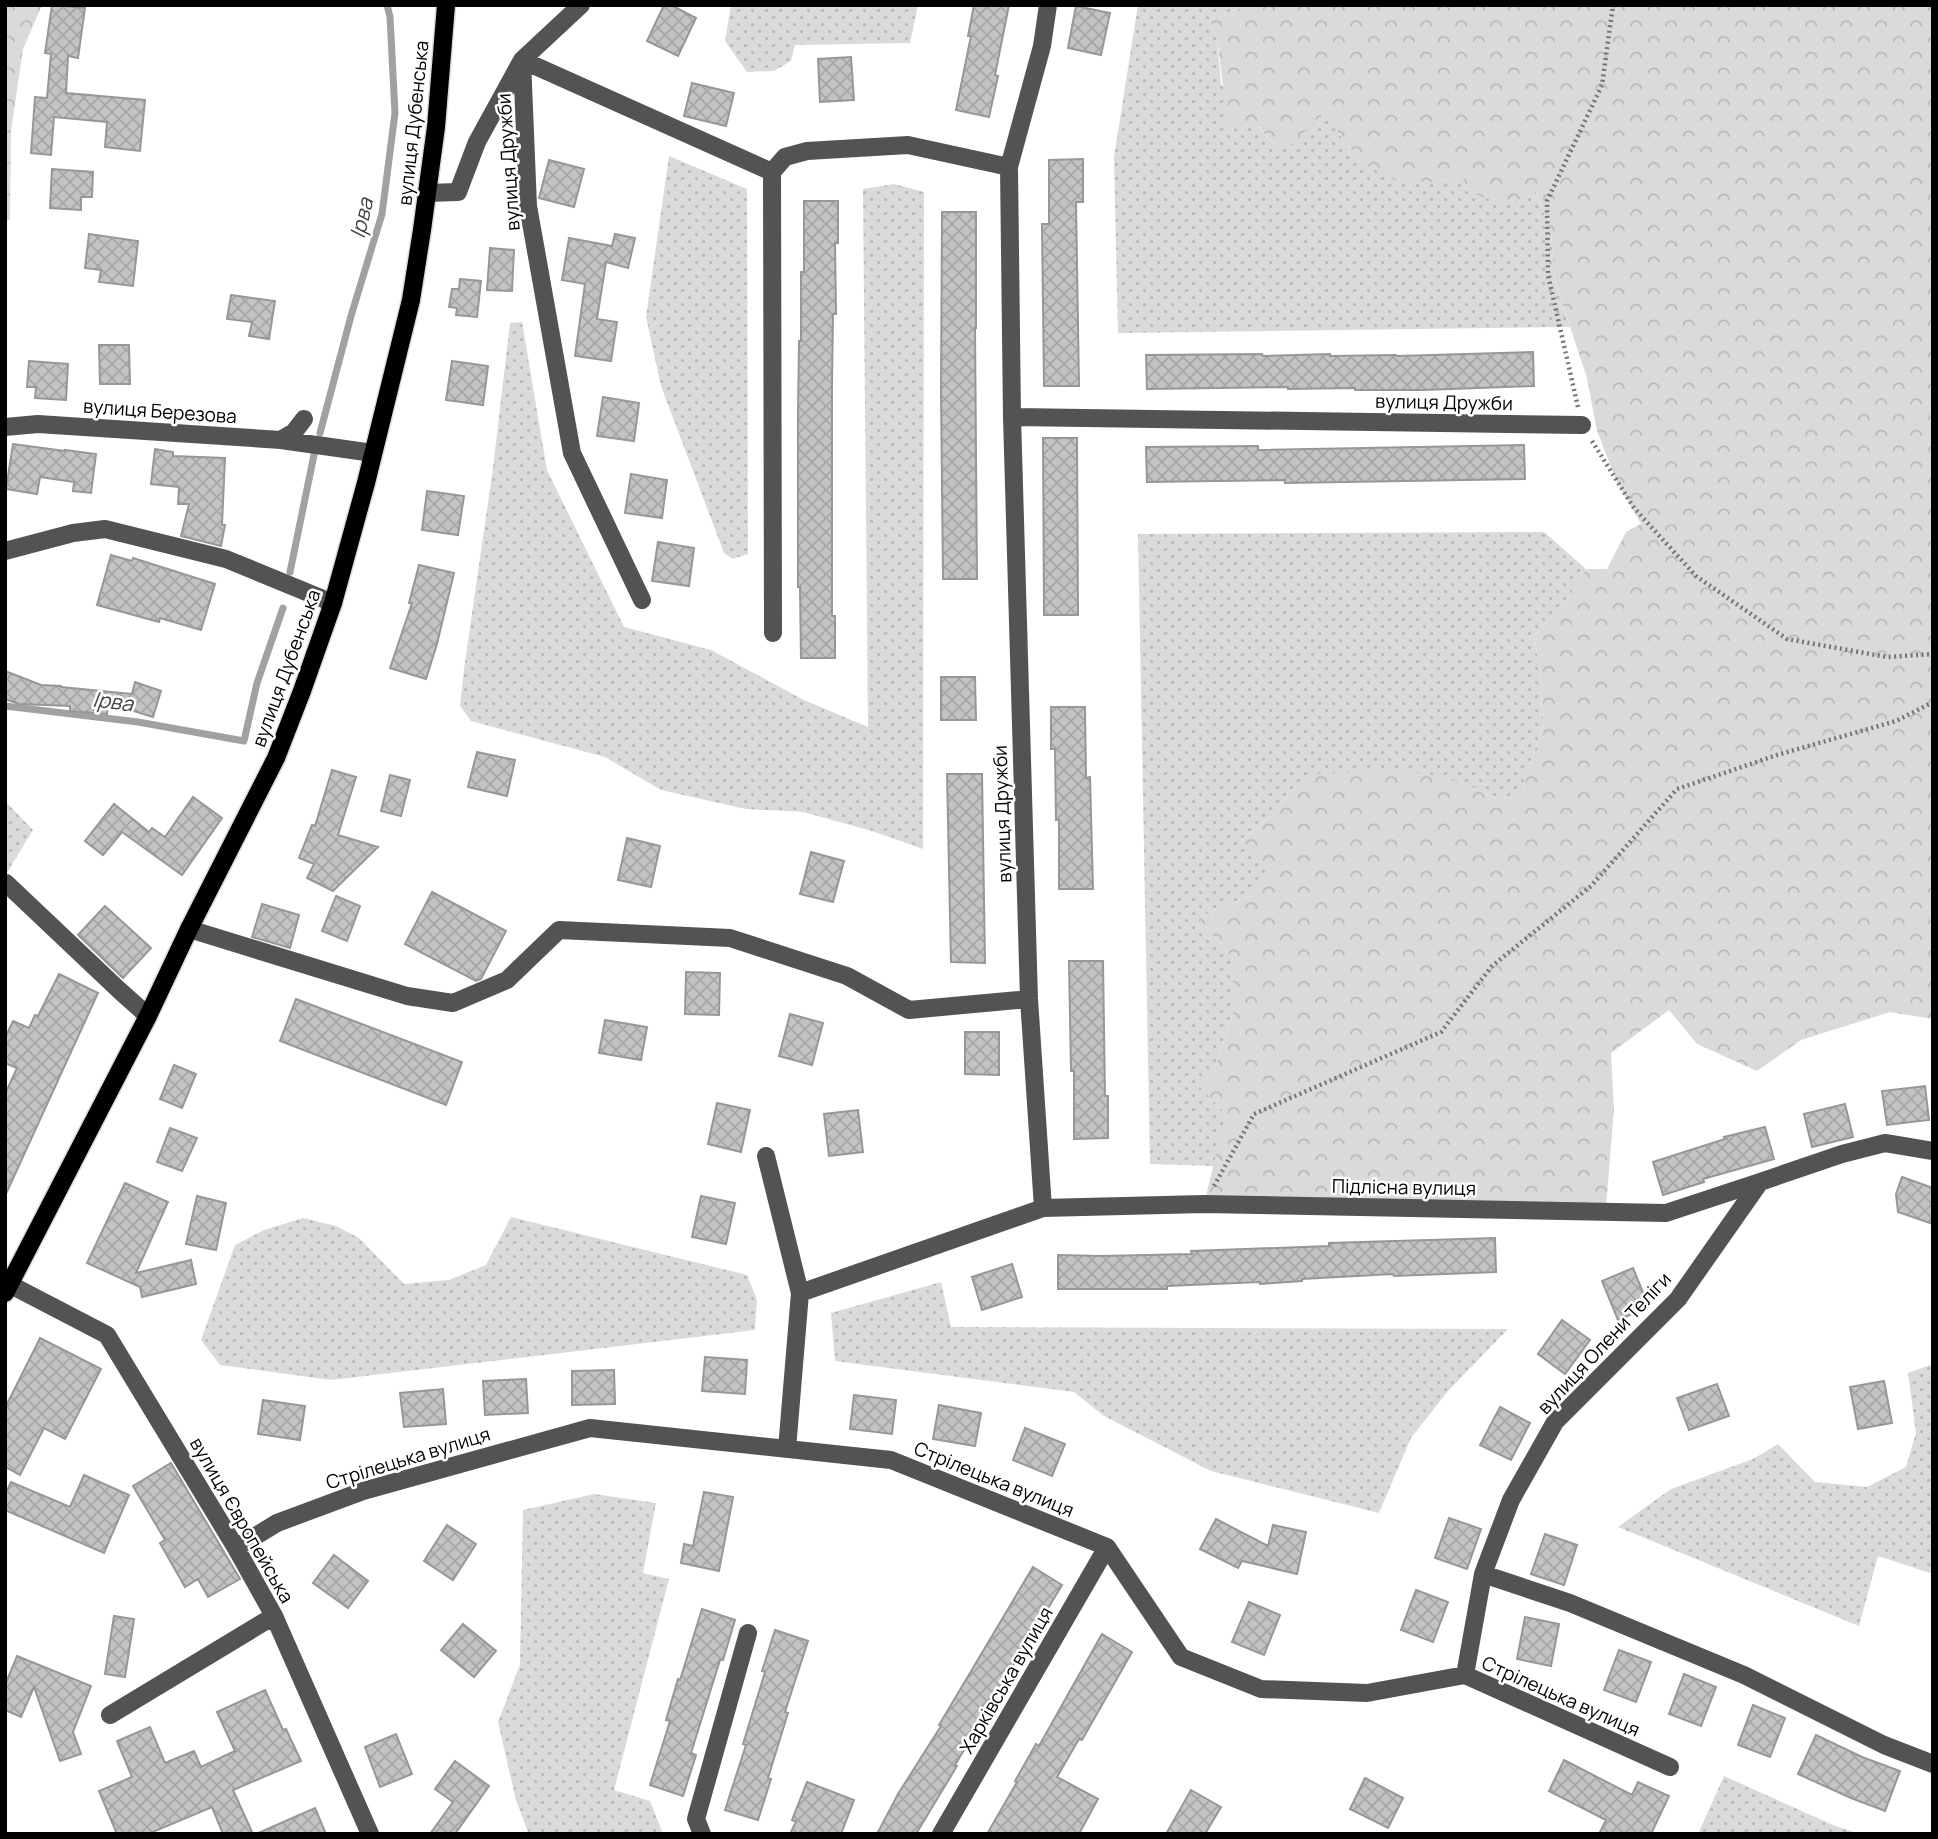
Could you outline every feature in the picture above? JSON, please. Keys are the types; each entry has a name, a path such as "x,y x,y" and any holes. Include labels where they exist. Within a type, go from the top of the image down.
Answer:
{"main road":[{"name":"вулиця Дубенська","path":"7,1289 148,1016 276,758 333,603 411,300 436,127 446,5"}],"street":[{"path":"427,193 457,192 477,142 522,60 581,5"},
{"name":"вулиця Дружби","path":"1043,1208 1029,999 1012,417 1009,167 1042,46 1048,5"},
{"path":"522,60 772,172"},
{"name":"вулиця Дружби","path":"522,60 528,206 572,453 642,600"},
{"path":"773,633 772,172 785,157 807,151 908,145 1009,167"},
{"name":"вулиця Дружби","path":"1012,417 1582,425"},
{"path":"281,440 294,432 304,419"},
{"name":"вулиця Березова","path":"5,426 38,424 281,440 373,453"},
{"path":"5,551 73,533 104,529 226,559 333,603"},
{"path":"6,883 148,1016"},
{"path":"189,929 407,996 453,1003 507,980 559,930 730,938 847,976 909,1010 1029,999"},
{"path":"1760,1182 1842,1154 1885,1143 1933,1151"},
{"path":"766,1156 800,1293 788,1449"},
{"name":"Підлісна вулиця","path":"800,1293 1043,1208 1204,1204 1666,1213 1760,1182"},
{"name":"вулиця Олени Теліги","path":"1465,1675 1483,1574 1511,1500 1555,1422 1678,1299 1760,1182"},
{"name":"вулиця Європейська","path":"7,1289 107,1335 274,1616 370,1834"},
{"name":"Стрілецька вулиця","path":"236,1548 277,1523 363,1491 590,1428 891,1460 1107,1547 1181,1657 1261,1689 1367,1693 1465,1675 1670,1767"},
{"name":"Харківська вулиця","path":"941,1834 1107,1547"},
{"path":"1483,1574 1570,1603 1744,1675 1884,1745 1933,1764"},
{"path":"110,1715 274,1616"},
{"path":"702,1834 696,1819 748,1633"}],"path":[{"path":"1613,5 1602,85 1547,201 1548,275 1582,425 1633,508 1696,576 1787,639 1887,657 1933,654"},
{"path":"1204,1204 1254,1114 1441,1032 1492,966 1591,886 1677,789 1777,755 1896,721 1933,702"}],"green space":[{"path":"5,5 42,5 23,49 11,131 10,219 5,222"},
{"path":"731,5 918,5 910,43 795,45 791,61 774,71 747,72 725,41"},
{"path":"1138,5 1247,5 1210,20 1217,36 1221,84 1275,146 1323,113 1360,161 1433,182 1464,178 1536,192 1551,232 1555,281 1570,327 1118,333 1114,157"},
{"path":"1247,5 1933,5 1933,1019 1890,1012 1801,1040 1757,1071 1697,1044 1669,1010 1611,1053 1614,1109 1606,1207 1204,1204 1226,1114 1200,1087 1216,1066 1233,1013 1233,959 1198,918 1253,895 1269,876 1242,840 1273,815 1293,788 1310,774 1408,771 1460,782 1496,798 1520,799 1544,724 1534,636 1564,605 1586,569 1607,569 1626,532 1641,524 1617,482 1597,431 1587,378 1555,281 1551,232 1536,192 1505,205 1467,191 1463,178 1433,182 1396,181 1360,161 1323,113 1292,144 1275,146 1259,127 1228,129 1217,36 1210,20"},
{"path":"669,156 747,189 748,554 733,559 724,553 661,386 646,317"},
{"path":"894,184 924,192 923,849 872,831 803,812 746,809 661,790 605,757 471,721 460,706 464,669 493,468 510,323 522,322 547,470 624,627 711,650 804,700 868,727 863,189"},
{"path":"1544,532 1586,569 1564,605 1534,636 1544,724 1520,799 1496,798 1460,782 1293,788 1273,815 1242,840 1270,876 1253,895 1198,918 1233,959 1233,1013 1216,1066 1200,1087 1226,1114 1214,1166 1150,1164 1138,534"},
{"path":"5,801 33,830 5,876"},
{"path":"511,1217 747,1275 757,1300 755,1330 331,1380 220,1365 201,1340 235,1245 264,1230 303,1218 336,1226 359,1238 404,1284 449,1280 486,1265"},
{"path":"941,1282 951,1327 1508,1329 1448,1391 1411,1438 1379,1513 1211,1471 1104,1416 1074,1392 835,1361 831,1313"},
{"path":"1933,1364 1933,1574 1878,1556 1859,1626 1618,1527 1671,1489 1753,1459 1778,1444 1815,1482 1867,1487 1906,1467 1916,1433 1908,1373"},
{"path":"594,1494 656,1503 643,1573 669,1579 614,1790 650,1801 663,1834 528,1832 516,1800 498,1722 520,1665 523,1510"},
{"path":"1724,1776 1833,1825 1859,1834 1698,1834"}],"building":[{"path":"52,5 85,8 78,58 68,56 66,93 145,100 140,151 105,147 107,122 54,117 51,155 31,153 35,97 47,98 51,54 45,53"},
{"path":"664,5 671,5 696,18 678,56 647,41"},
{"path":"974,5 1009,5 989,117 956,110 971,36 968,36"},
{"path":"1076,6 1110,13 1101,55 1068,48"},
{"path":"851,57 854,100 820,102 818,59"},
{"path":"692,83 734,93 726,126 684,116"},
{"path":"1083,159 1083,202 1076,202 1079,386 1044,386 1042,224 1049,224 1049,160"},
{"path":"549,160 584,169 574,207 539,198"},
{"path":"52,169 93,172 92,197 81,197 81,210 50,208"},
{"path":"804,201 838,201 832,384 832,616 835,616 835,658 801,658 798,587 798,413"},
{"path":"942,212 976,212 977,579 943,579"},
{"path":"89,234 138,241 133,286 99,282 101,270 85,268"},
{"path":"615,234 635,238 628,268 606,262 597,319 617,322 611,361 575,356 585,284 562,280 569,238 612,246"},
{"path":"490,248 514,250 512,291 487,290"},
{"path":"460,279 481,281 477,317 456,315 457,308 449,307 452,289 459,289"},
{"path":"231,295 275,301 269,339 249,336 252,322 227,319"},
{"path":"99,345 129,345 130,384 100,384"},
{"path":"1533,352 1534,386 1423,390 1288,387 1147,389 1146,355 1397,356"},
{"path":"29,361 68,364 66,400 35,398 36,387 27,387"},
{"path":"452,361 488,366 483,405 446,400"},
{"path":"603,397 639,403 634,441 597,436"},
{"path":"1043,438 1077,438 1078,615 1044,615"},
{"path":"13,444 96,454 91,493 73,491 74,482 40,477 37,494 6,489"},
{"path":"1524,445 1525,479 1147,482 1146,447 1258,446 1258,450"},
{"path":"155,449 173,452 173,456 225,458 222,525 225,525 221,546 181,536 189,504 178,504 179,487 151,484"},
{"path":"631,474 667,480 662,518 625,513"},
{"path":"427,491 464,496 458,535 422,530"},
{"path":"658,542 694,548 689,586 652,581"},
{"path":"111,555 132,561 133,558 215,584 201,630 97,605"},
{"path":"419,565 454,573 426,679 390,668 412,603 409,603"},
{"path":"5,671 41,685 132,694 135,682 161,691 153,717 108,703 107,714 70,711 70,706 19,704 5,699"},
{"path":"941,677 975,677 976,720 941,720"},
{"path":"1051,707 1085,707 1086,778 1090,777 1093,889 1059,889 1059,820 1056,820 1055,749 1051,749"},
{"path":"477,752 515,760 507,796 468,787"},
{"path":"332,770 356,777 338,835 378,847 333,891 307,878 314,864 299,858 312,825 315,826"},
{"path":"947,774 982,774 985,963 951,962"},
{"path":"390,775 410,780 401,816 381,811"},
{"path":"193,797 222,818 182,875 122,832 103,855 85,841 114,804 149,832 152,828 165,837"},
{"path":"627,838 660,846 651,887 618,880"},
{"path":"811,852 844,861 833,902 800,894"},
{"path":"432,892 506,931 481,979 476,981 405,944"},
{"path":"336,896 360,906 347,941 322,931"},
{"path":"262,904 299,915 290,948 252,937"},
{"path":"105,906 151,948 123,978 78,935"},
{"path":"1069,961 1103,961 1108,1138 1074,1139"},
{"path":"686,972 720,973 719,1015 685,1014"},
{"path":"59,974 98,993 5,1196 5,1094 17,1068 5,1063 5,1038 13,1021 29,1028"},
{"path":"296,999 462,1062 446,1105 280,1041"},
{"path":"790,1014 823,1023 812,1065 779,1056"},
{"path":"605,1020 647,1027 641,1060 599,1053"},
{"path":"965,1032 999,1032 999,1075 965,1074"},
{"path":"174,1065 196,1074 182,1108 160,1099"},
{"path":"1925,1086 1929,1120 1887,1125 1882,1091"},
{"path":"717,1103 750,1110 741,1152 708,1144"},
{"path":"1845,1104 1853,1137 1812,1147 1804,1114"},
{"path":"858,1110 863,1152 829,1156 824,1114"},
{"path":"1765,1127 1774,1159 1703,1179 1704,1182 1663,1195 1653,1162 1725,1139 1724,1137"},
{"path":"170,1128 197,1138 182,1171 157,1162"},
{"path":"1902,1177 1933,1188 1933,1224 1898,1212 1896,1194"},
{"path":"125,1183 168,1202 136,1273 191,1260 196,1284 142,1297 140,1287 87,1263"},
{"path":"197,1196 226,1203 216,1250 186,1244"},
{"path":"701,1196 735,1203 726,1244 692,1237"},
{"path":"1495,1238 1496,1272 1393,1274 1260,1284 1167,1286 1167,1289 1058,1289 1058,1255 1192,1254 1191,1251 1329,1246 1329,1243"},
{"path":"1012,1264 1022,1297 982,1310 972,1277"},
{"path":"1633,1268 1649,1307 1618,1320 1602,1281"},
{"path":"1562,1320 1590,1340 1565,1374 1538,1354"},
{"path":"40,1338 101,1369 65,1439 44,1428 20,1475 5,1467 5,1408"},
{"path":"705,1357 747,1360 745,1394 702,1391"},
{"path":"614,1370 615,1404 572,1405 572,1371"},
{"path":"526,1379 528,1413 485,1415 483,1381"},
{"path":"1884,1381 1892,1423 1858,1429 1850,1387"},
{"path":"1717,1384 1729,1416 1689,1430 1677,1398"},
{"path":"443,1389 446,1424 404,1427 400,1393"},
{"path":"854,1395 896,1400 892,1434 850,1429"},
{"path":"263,1400 305,1406 300,1440 258,1434"},
{"path":"939,1405 981,1413 975,1446 933,1439"},
{"path":"1500,1407 1530,1423 1511,1460 1480,1445"},
{"path":"1025,1428 1065,1444 1052,1476 1013,1460"},
{"path":"171,1463 240,1579 208,1597 198,1579 185,1587 160,1543 165,1540 133,1486"},
{"path":"84,1475 129,1495 104,1553 5,1510 5,1495 11,1482 70,1507"},
{"path":"704,1492 733,1497 719,1571 681,1563 684,1544 693,1546"},
{"path":"1449,1518 1481,1529 1467,1569 1435,1558"},
{"path":"1216,1519 1268,1546 1273,1525 1306,1532 1297,1574 1242,1561 1238,1568 1200,1549"},
{"path":"447,1525 476,1544 453,1580 424,1561"},
{"path":"1545,1534 1577,1545 1564,1585 1531,1574"},
{"path":"334,1555 368,1581 348,1608 313,1583"},
{"path":"1033,1567 1062,1585 989,1706 955,1765 957,1766 916,1834 877,1834 898,1794 941,1726 939,1725"},
{"path":"1416,1590 1448,1602 1433,1642 1401,1630"},
{"path":"1249,1602 1280,1615 1264,1655 1232,1642"},
{"path":"702,1609 735,1620 691,1753 696,1755 683,1796 650,1785 670,1721 666,1720 678,1679 680,1680"},
{"path":"114,1616 134,1619 125,1677 105,1674"},
{"path":"1525,1617 1559,1624 1551,1666 1517,1659"},
{"path":"463,1624 496,1651 474,1677 441,1650"},
{"path":"775,1630 808,1641 785,1712 788,1713 758,1820 725,1810 746,1745 743,1744"},
{"path":"1102,1634 1132,1652 1082,1740 1079,1739 1057,1777 1098,1799 1079,1834 987,1834 1036,1744 1039,1746"},
{"path":"1619,1650 1651,1662 1636,1702 1604,1690"},
{"path":"17,1656 91,1686 73,1732 81,1754 60,1761 34,1687 21,1717 5,1710 5,1685"},
{"path":"1684,1674 1716,1687 1701,1726 1669,1714"},
{"path":"265,1690 301,1761 233,1790 253,1834 223,1834 212,1807 148,1834 117,1834 99,1791 132,1777 117,1741 150,1727 165,1763 194,1751 201,1767 235,1751 217,1712"},
{"path":"1753,1705 1785,1718 1770,1757 1738,1745"},
{"path":"396,1734 412,1774 380,1787 365,1747"},
{"path":"1816,1735 1862,1757 1900,1771 1885,1811 1798,1774"},
{"path":"1564,1760 1632,1795 1638,1782 1669,1796 1651,1834 1599,1834 1606,1820 1549,1791"},
{"path":"455,1761 489,1786 455,1834 430,1834 453,1802 435,1789"},
{"path":"1365,1778 1403,1798 1388,1828 1350,1809"},
{"path":"807,1782 854,1800 841,1834 790,1834 796,1822 792,1820"},
{"path":"1191,1790 1221,1807 1205,1834 1166,1834"},
{"path":"315,1808 326,1834 256,1834"}],"waterway":[{"name":"Ірва","path":"320,433 382,214 395,113 390,17 387,5"},
{"name":"Ірва","path":"290,572 315,450"},
{"name":"Ірва","path":"5,706 138,722 244,741 257,683 283,608"}]}
